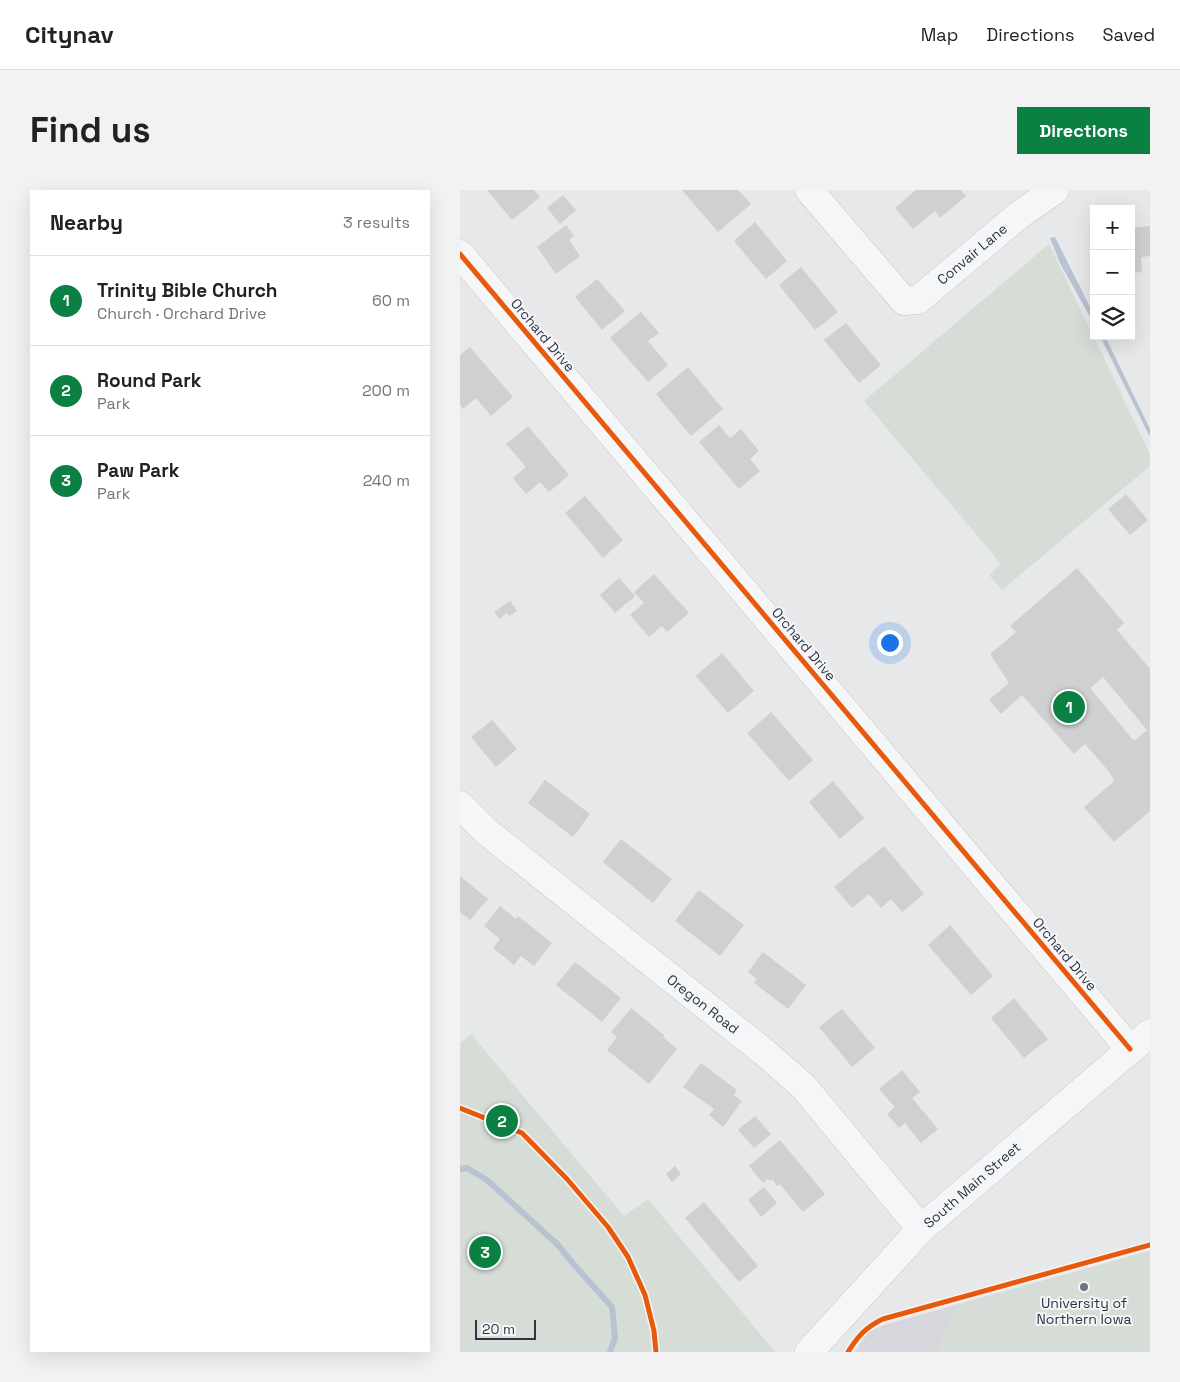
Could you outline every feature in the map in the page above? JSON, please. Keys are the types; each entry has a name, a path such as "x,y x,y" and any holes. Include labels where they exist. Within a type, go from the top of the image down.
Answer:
{"street":[{"name":"Convair Lane","path":"809,190 904,301 918,300 1019,215 1055,190"},
{"name":"Orchard Drive","path":"460,254 1140,1041"},
{"name":"Oregon Road","path":"460,805 487,832 764,1052 804,1087 921,1229"},
{"name":"South Main Street","path":"809,1352 921,1229 1140,1041"}],"shaded area":[{"path":"1049,244 1090,329 1090,340 1095,340 1150,454 1150,466 1002,590 989,575 1001,564 864,401"},
{"path":"471,1034 624,1216 648,1199 775,1352 460,1352 460,1043"},
{"name":"University of Northern Iowa","path":"1150,1251 1150,1352 855,1352 866,1335 872,1330 888,1324"},
{"name":"University of Northern Iowa","path":"1150,1251 1150,1352 936,1352 958,1306"}],"water":[{"path":"1055,237 1090,307 1090,317 1060,263 1050,238"},
{"path":"1102,340 1107,340 1150,429 1150,437"}],"building":[{"path":"487,190 534,190 540,197 512,220"},
{"path":"682,190 738,190 751,204 718,232"},
{"path":"916,190 961,190 966,196 940,218 935,211 913,229 895,208"},
{"path":"563,195 576,210 560,224 547,208"},
{"path":"755,222 787,261 766,279 734,241"},
{"path":"566,225 574,236 569,240 580,256 556,274 537,247"},
{"path":"1150,226 1150,256 1141,257 1142,272 1135,273 1135,250 1135,228"},
{"path":"801,267 838,312 815,330 779,285"},
{"path":"597,279 625,311 602,330 575,297"},
{"path":"641,312 659,333 648,341 668,365 648,382 610,338"},
{"path":"846,323 881,365 859,383 824,340"},
{"path":"470,347 513,397 491,416 476,398 463,409 460,405 460,355"},
{"path":"688,367 723,409 691,436 656,394"},
{"path":"719,425 730,438 741,429 759,451 750,459 760,471 739,489 699,442"},
{"path":"528,426 569,475 549,492 540,482 526,494 513,478 526,467 506,444"},
{"path":"1126,494 1148,520 1130,535 1108,509"},
{"path":"585,496 623,540 603,558 565,513"},
{"path":"1077,568 1124,623 1117,630 1150,669 1150,811 1114,842 1084,807 1114,781 1110,773 1085,744 1074,754 1022,695 1001,714 989,700 1009,683 990,654 1016,632 1010,626","holes":["1103,677 1147,730 1134,741 1090,688"]},
{"path":"654,574 689,613 667,632 662,626 649,637 630,615 644,603 634,592"},
{"path":"619,578 635,596 615,613 600,595"},
{"path":"510,601 517,611 509,616 507,613 499,619 494,612"},
{"path":"722,653 754,691 728,713 696,676"},
{"path":"771,712 813,760 789,781 747,733"},
{"path":"492,720 517,749 496,767 471,737"},
{"path":"545,780 590,814 573,837 528,803"},
{"path":"833,781 864,818 840,839 809,802"},
{"path":"621,839 672,879 653,903 603,862"},
{"path":"884,846 924,894 902,912 891,899 881,908 869,894 852,908 834,887"},
{"path":"460,876 488,899 470,920 460,912"},
{"path":"699,890 744,925 720,956 675,921"},
{"path":"500,906 516,919 518,916 552,943 534,966 521,956 514,965 493,948 500,939 484,926"},
{"path":"950,925 993,976 971,995 928,945"},
{"path":"763,952 806,985 788,1009 754,983 757,979 748,972"},
{"path":"575,962 621,998 602,1022 556,985"},
{"path":"1014,998 1048,1039 1024,1058 991,1018"},
{"path":"631,1008 664,1035 663,1037 677,1049 649,1084 607,1050 617,1037 611,1032"},
{"path":"842,1009 875,1048 852,1067 819,1027"},
{"path":"701,1063 737,1090 734,1095 742,1101 723,1127 709,1115 714,1109 683,1087"},
{"path":"902,1070 920,1092 912,1098 938,1129 921,1143 905,1123 899,1128 887,1114 895,1107 879,1089"},
{"path":"755,1116 771,1134 754,1148 738,1130"},
{"path":"780,1140 825,1194 803,1212 780,1184 777,1186 772,1179 770,1181 768,1179 763,1183 749,1166"},
{"path":"675,1166 681,1174 672,1182 666,1174"},
{"path":"764,1187 777,1203 761,1217 748,1200"},
{"path":"704,1202 758,1266 739,1282 685,1218"}],"waterway":[{"path":"460,1169 467,1168 487,1180 557,1244 612,1307 615,1338 610,1352"}],"cycle path":[{"path":"460,254 1130,1049"},
{"path":"460,1108 522,1133 567,1179 608,1227 628,1257 645,1295 654,1331 656,1352"},
{"path":"848,1352 863,1332 883,1319 1150,1245"}],"place":[{"name":"Trinity Bible Church","path":"1069,707"},
{"name":"Round Park","path":"502,1121"},
{"name":"Paw Park","path":"485,1252"},
{"name":"University of Northern Iowa","path":"1084,1287"}]}
